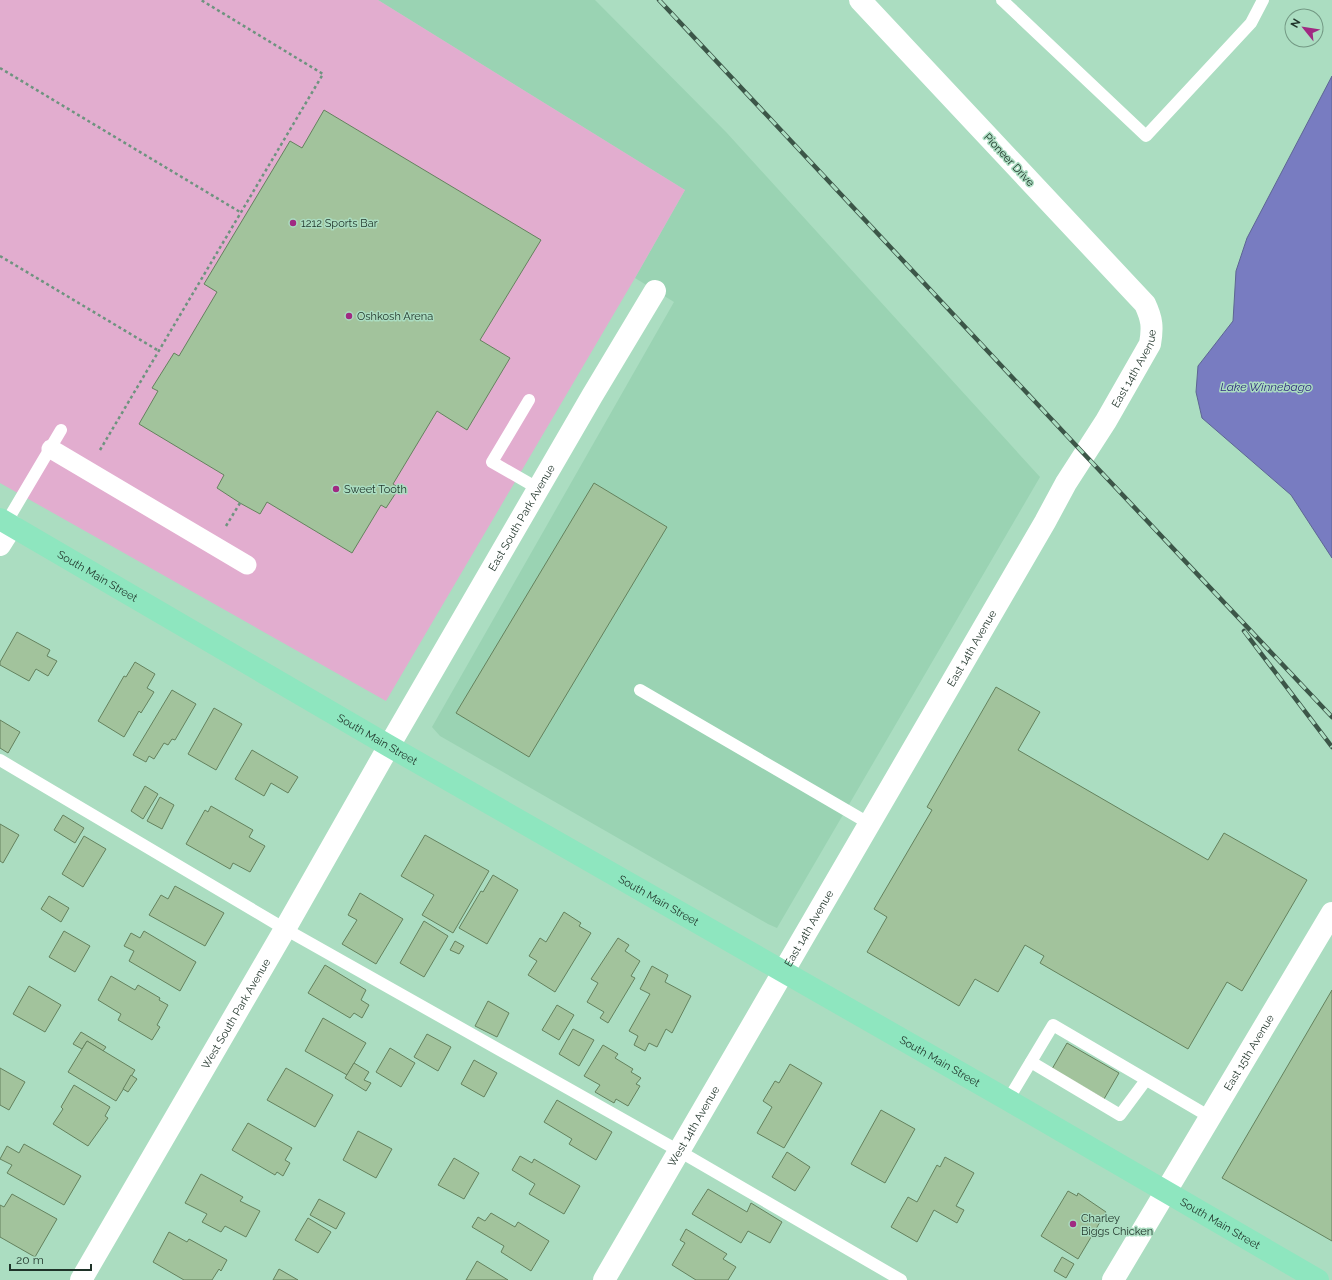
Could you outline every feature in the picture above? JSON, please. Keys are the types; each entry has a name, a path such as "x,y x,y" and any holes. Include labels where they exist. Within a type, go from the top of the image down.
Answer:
{"main road":[{"name":"South Main Street","path":"6,523 389,746 1008,1100 1318,1280"}],"street":[{"name":"Pioneer Drive","path":"860,0 1144,304 1150,315 1152,323"},
{"name":"East South Park Avenue","path":"389,746 655,291"},
{"name":"East 14th Avenue","path":"784,972 1045,522 1066,483 1106,420 1150,344 1152,323"},
{"path":"51,449 247,565"},
{"path":"0,545 6,523"},
{"name":"West South Park Avenue","path":"81,1280 285,929 389,746"},
{"name":"East 15th Avenue","path":"1113,1280 1332,913"},
{"name":"West 14th Avenue","path":"604,1280 784,972"}],"lane":[{"path":"1002,0 1146,136 1251,23 1263,0"},
{"path":"529,400 492,462 539,489"},
{"path":"6,523 61,430"},
{"path":"640,690 870,824"},
{"path":"0,760 285,929 679,1152 901,1280"},
{"path":"1008,1100 1053,1025 1210,1117"},
{"path":"1031,1062 1120,1116 1146,1080"}],"path":[{"path":"88,471 323,74 201,0"},
{"path":"0,68 240,212"},
{"path":"0,256 159,351"}],"shaded area":[{"path":"0,0 378,0 685,190 635,278 386,701 0,483"},
{"path":"378,0 595,0 726,132 1040,477 777,928 440,736 432,727 674,302 635,278 685,190"}],"water":[{"name":"Lake Winnebago","path":"1332,76 1332,558 1291,495 1202,418 1196,392 1198,366 1233,321 1236,271 1247,238"}],"building":[{"name":"Oshkosh Arena","path":"324,110 541,240 480,340 510,358 467,430 437,411 393,484 399,488 386,508 381,505 352,553 267,502 260,514 240,503 217,488 224,475 139,424 158,391 152,388 174,353 179,356 217,292 204,284 290,141 302,148"},
{"path":"594,483 667,527 529,757 456,713"},
{"path":"17,632 50,650 47,656 57,661 48,676 36,669 29,681 0,665 0,662"},
{"path":"135,662 155,674 147,688 154,692 141,713 139,711 124,737 98,721 124,676 126,677"},
{"path":"996,687 1040,712 1018,750 1208,860 1224,833 1307,880 1242,991 1227,982 1188,1049 1040,963 1044,956 1025,945 998,992 975,979 959,1006 867,952 887,917 874,909 932,810 927,807"},
{"path":"172,690 196,704 175,740 172,739 168,745 164,743 154,759 149,756 146,762 133,755"},
{"path":"214,708 242,724 216,770 188,754"},
{"path":"0,720 20,732 8,753 0,748"},
{"path":"252,750 298,777 288,793 271,783 264,796 235,779"},
{"path":"145,786 158,794 143,819 131,811"},
{"path":"160,797 174,805 162,829 147,821"},
{"path":"211,806 253,830 249,837 265,846 250,872 233,863 230,869 186,844 205,810 208,812"},
{"path":"63,815 84,828 75,843 54,830"},
{"path":"0,824 19,835 3,863 0,861"},
{"path":"425,835 489,871 453,933 422,915 434,895 401,876"},
{"path":"84,836 106,849 83,887 62,874"},
{"path":"493,875 518,890 487,944 459,928 481,891 483,892"},
{"path":"175,886 224,913 205,946 149,915 161,895 168,899"},
{"path":"360,893 403,919 376,964 342,944 357,920 348,915"},
{"path":"49,896 69,908 61,922 41,909"},
{"path":"564,912 581,923 579,926 591,933 555,992 528,975 537,961 529,956 540,938 546,942"},
{"path":"424,921 448,936 424,977 400,963"},
{"path":"64,931 90,946 75,972 49,957"},
{"path":"144,931 196,962 180,991 129,961 134,951 124,946 131,933 140,938"},
{"path":"618,938 629,945 625,951 640,961 631,976 635,978 608,1023 600,1018 604,1012 587,1002 598,983 591,979"},
{"path":"455,941 464,946 459,954 450,950"},
{"path":"325,965 366,990 361,1000 369,1005 362,1018 354,1013 350,1018 308,993"},
{"path":"652,966 668,975 665,982 691,996 672,1033 666,1029 657,1047 649,1043 645,1051 634,1045 638,1036 629,1031 650,994 640,989"},
{"path":"111,976 135,990 138,985 160,998 159,1000 168,1005 157,1025 160,1027 152,1040 118,1020 121,1014 98,1000"},
{"path":"29,986 61,1005 45,1032 13,1014"},
{"path":"1332,990 1332,1241 1222,1178"},
{"path":"488,1001 509,1013 497,1037 475,1026"},
{"path":"557,1005 574,1015 559,1040 542,1030"},
{"path":"323,1018 366,1043 347,1075 305,1051"},
{"path":"573,1029 594,1040 579,1066 559,1054"},
{"path":"81,1032 106,1047 103,1051 87,1041 82,1049 73,1044"},
{"path":"427,1034 451,1047 438,1071 414,1057"},
{"path":"87,1041 135,1070 116,1101 68,1072"},
{"path":"1067,1043 1119,1073 1104,1099 1052,1069"},
{"path":"603,1045 618,1054 615,1058 633,1069 631,1072 641,1078 636,1084 640,1086 628,1106 616,1099 614,1103 595,1092 600,1085 584,1076"},
{"path":"390,1048 415,1063 401,1087 376,1072"},
{"path":"474,1060 497,1073 484,1097 461,1084"},
{"path":"354,1063 369,1072 364,1080 371,1083 366,1091 345,1078"},
{"path":"790,1064 822,1083 784,1148 757,1133 772,1107 763,1101 775,1081 779,1083"},
{"path":"0,1068 25,1082 9,1110 0,1105"},
{"path":"286,1068 333,1095 315,1127 267,1100"},
{"path":"131,1075 137,1079 128,1092 123,1089"},
{"path":"74,1085 110,1107 105,1116 108,1118 88,1146 53,1124 63,1109 61,1107"},
{"path":"557,1100 612,1132 596,1160 569,1144 572,1139 544,1122"},
{"path":"881,1110 915,1129 885,1183 851,1164"},
{"path":"248,1123 292,1148 285,1160 290,1163 283,1176 277,1172 275,1175 232,1150"},
{"path":"358,1131 392,1149 376,1178 343,1160"},
{"path":"24,1144 81,1176 64,1205 7,1173 12,1165 0,1159 7,1146 19,1153"},
{"path":"787,1152 810,1167 795,1191 772,1177"},
{"path":"520,1156 532,1163 534,1159 580,1186 564,1214 529,1194 535,1184 512,1170"},
{"path":"945,1157 974,1173 956,1206 964,1210 957,1223 934,1210 917,1242 891,1227 908,1197 917,1202 937,1165 940,1167"},
{"path":"454,1158 479,1173 464,1199 438,1185"},
{"path":"201,1174 243,1197 240,1201 260,1211 246,1237 225,1226 221,1232 202,1222 207,1214 185,1203"},
{"path":"708,1189 747,1212 751,1203 782,1222 770,1243 748,1231 741,1243 692,1214"},
{"name":"Charley Biggs Chicken","path":"1068,1191 1077,1196 1078,1193 1106,1212 1078,1259 1041,1236"},
{"path":"12,1194 57,1219 35,1257 0,1237 0,1205 4,1207"},
{"path":"319,1199 345,1213 336,1229 310,1215"},
{"path":"491,1213 515,1227 518,1222 549,1241 531,1271 501,1252 504,1246 472,1227 478,1217 485,1221"},
{"path":"308,1218 331,1232 318,1253 295,1240"},
{"path":"686,1229 727,1254 723,1259 736,1267 728,1280 696,1280 672,1265 685,1243 680,1240"},
{"path":"169,1232 187,1242 189,1239 227,1260 221,1271 219,1269 212,1280 184,1280 153,1262"},
{"path":"1062,1257 1074,1264 1066,1278 1054,1271"},
{"path":"477,1261 508,1280 466,1280"},
{"path":"279,1269 298,1280 273,1280"}],"railway":[{"path":"659,0 1332,717"},
{"path":"1244,631 1332,747"}],"place":[{"name":"1212 Sports Bar","path":"293,223"},
{"name":"Oshkosh Arena","path":"349,316"},
{"name":"Sweet Tooth","path":"336,489"},
{"name":"Charley Biggs Chicken","path":"1073,1224"}]}
